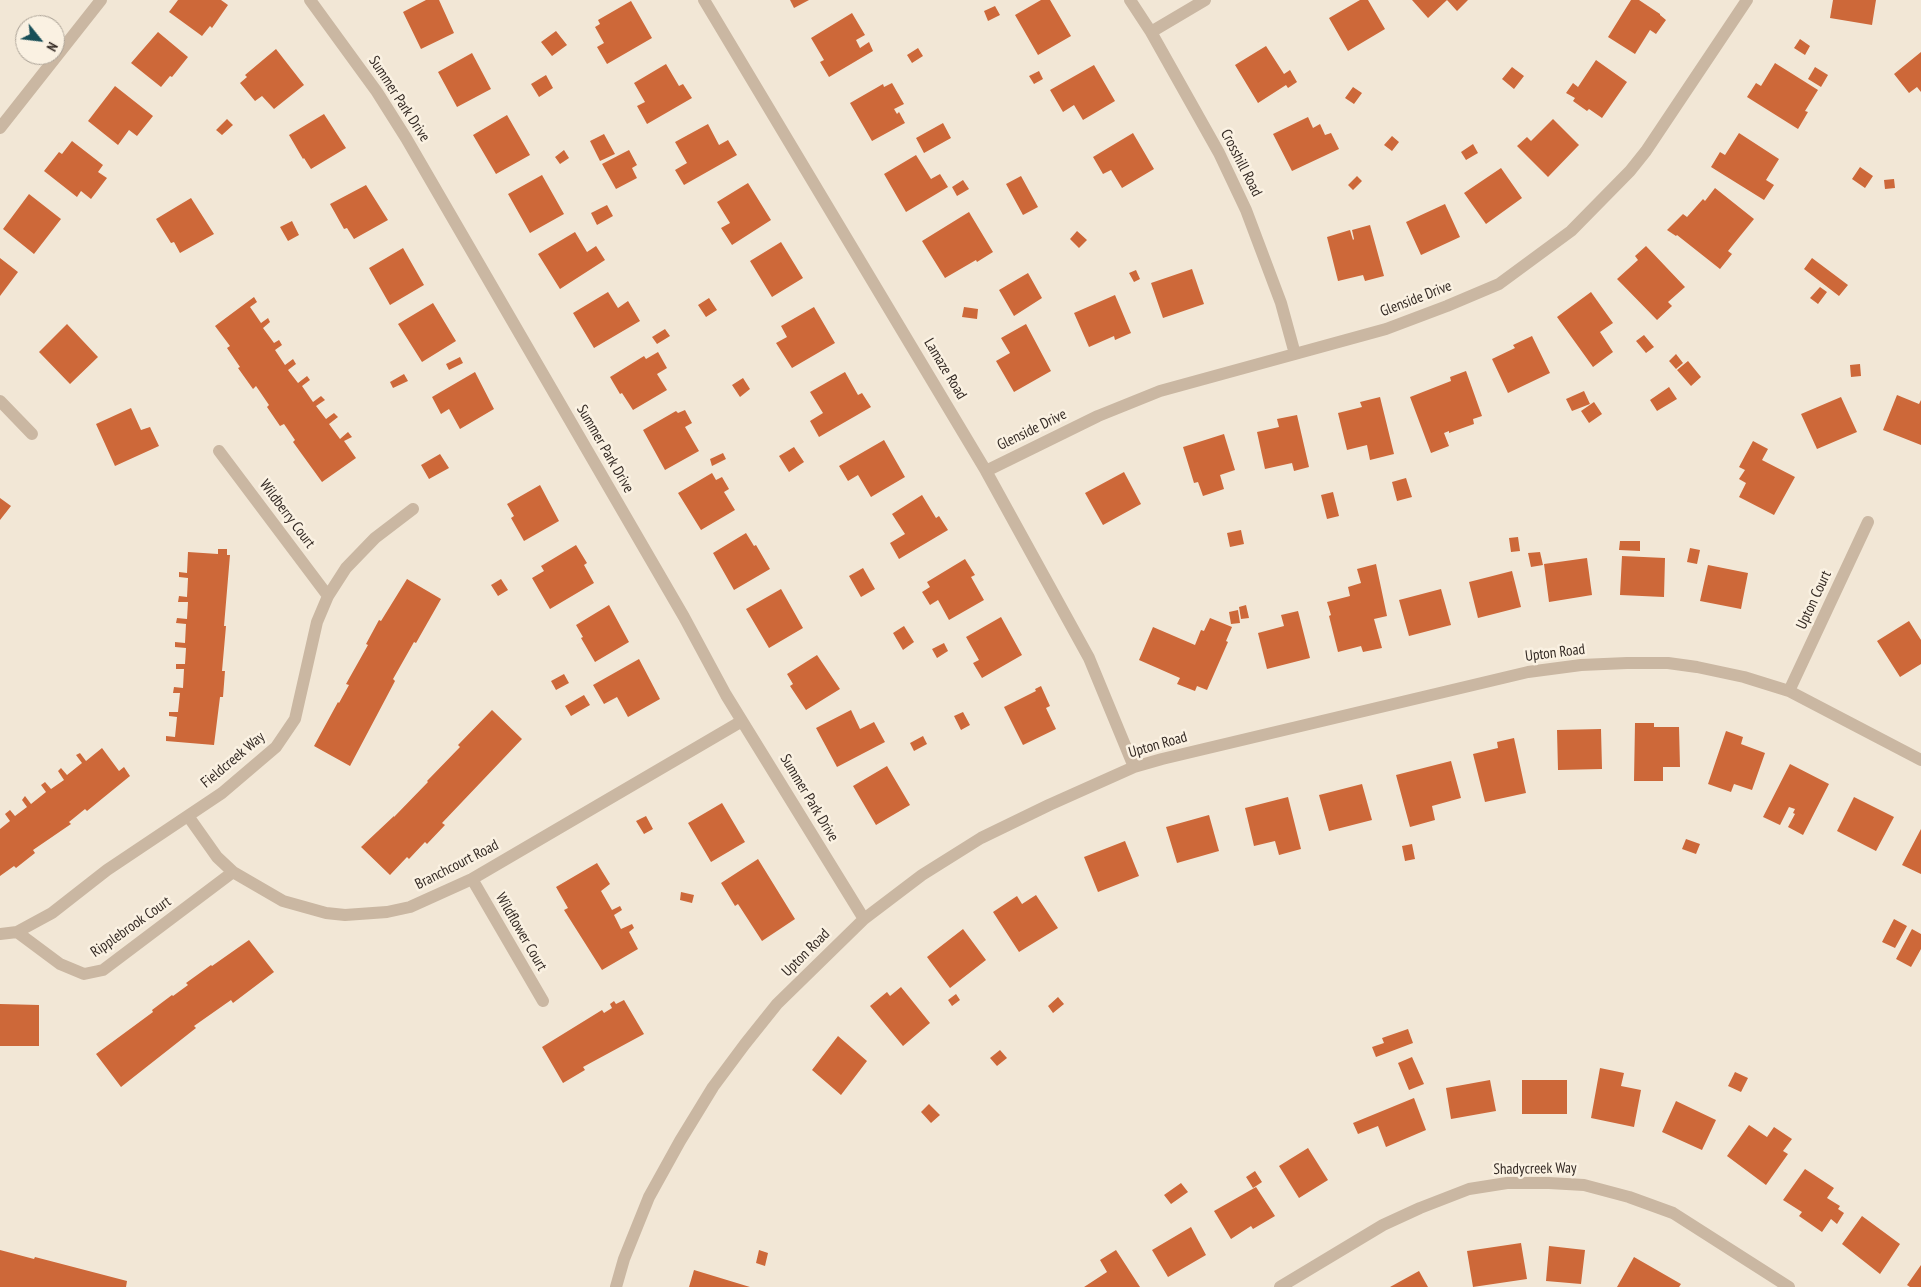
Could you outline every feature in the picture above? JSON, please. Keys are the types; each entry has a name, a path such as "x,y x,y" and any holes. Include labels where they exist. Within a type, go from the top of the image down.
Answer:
{"street":[{"path":"0,128 102,0"},
{"name":"Summer Park Drive","path":"310,0 377,92 406,138 742,721 864,919"},
{"name":"Lamaze Road","path":"704,0 986,470 1089,658 1134,767"},
{"name":"Crosshill Road","path":"1130,0 1151,32 1219,153 1246,210 1282,303 1295,354"},
{"path":"1151,32 1205,0"},
{"name":"Glenside Drive","path":"986,470 1098,416 1160,391 1386,329 1499,284 1571,231 1624,178 1646,151 1747,0"},
{"path":"0,401 32,434"},
{"name":"Wildberry Court","path":"219,451 328,596"},
{"name":"Fieldcreek Way","path":"0,934 17,932 52,913 107,870 222,793 276,747 296,719 317,622 328,596 346,568 375,538 413,509"},
{"name":"Upton Court","path":"1789,691 1868,522"},
{"name":"Upton Road","path":"616,1287 624,1259 649,1197 680,1141 713,1088 777,1004 864,919 922,875 981,838 1134,767 1528,672 1581,665 1668,663 1744,677 1789,691 1921,760"},
{"name":"Branchcourt Road","path":"188,816 217,857 233,872 283,901 326,913 345,915 387,912 410,907 472,879 742,721"},
{"name":"Ripplebrook Court","path":"17,932 60,964 84,974 103,970 233,872"},
{"name":"Wildflower Court","path":"472,879 543,1001"},
{"name":"Shadycreek Way","path":"1280,1287 1383,1226 1420,1208 1469,1189 1507,1183 1550,1182 1584,1184 1629,1197 1673,1213 1789,1287"}],"building":[{"path":"178,0 221,0 228,5 212,28 210,26 202,36 169,12"},
{"path":"426,0 439,0 454,33 421,49 403,12"},
{"path":"790,0 809,0 794,8"},
{"path":"1041,0 1050,0 1071,36 1038,55 1015,15"},
{"path":"1360,0 1368,0 1385,29 1348,51 1329,18"},
{"path":"1412,0 1447,0 1428,18"},
{"path":"1447,0 1468,0 1457,11"},
{"path":"1631,0 1639,0 1666,20 1656,34 1650,30 1635,54 1608,37"},
{"path":"1833,0 1876,0 1872,25 1830,18"},
{"path":"631,1 652,38 607,64 597,47 604,43 595,27 600,24 598,20"},
{"path":"995,6 1000,15 988,21 984,11"},
{"path":"852,13 865,35 856,40 860,48 869,42 873,51 829,77 820,62 824,60 811,38"},
{"path":"556,31 567,45 552,56 541,42"},
{"path":"158,32 188,57 161,87 131,63"},
{"path":"1800,39 1810,46 1805,55 1794,48"},
{"path":"1266,46 1284,74 1290,70 1297,82 1288,88 1286,85 1258,103 1235,65"},
{"path":"918,48 923,56 912,63 907,55"},
{"path":"276,49 304,85 274,109 262,96 255,101 240,83 247,77 245,75"},
{"path":"1921,52 1921,92 1917,87 1909,93 1894,74"},
{"path":"472,53 491,89 457,107 438,72"},
{"path":"1596,60 1627,82 1602,118 1589,109 1587,111 1573,101 1575,98 1566,93 1573,83 1578,87"},
{"path":"1775,63 1818,90 1805,111 1808,112 1798,129 1747,97 1756,83 1761,86"},
{"path":"666,64 679,86 683,84 692,98 647,124 637,106 645,102 634,83"},
{"path":"1094,65 1115,101 1083,120 1074,105 1063,112 1050,90"},
{"path":"1512,67 1524,76 1514,89 1502,79"},
{"path":"1815,67 1828,75 1821,87 1808,79"},
{"path":"1039,71 1043,79 1034,84 1029,76"},
{"path":"546,75 553,88 539,97 531,84"},
{"path":"892,83 904,104 894,109 897,114 899,112 905,123 872,141 850,103 883,84 884,87"},
{"path":"115,86 153,116 137,136 129,130 118,145 88,121"},
{"path":"1353,87 1362,93 1354,104 1345,98"},
{"path":"324,114 346,148 311,169 289,135"},
{"path":"507,115 530,155 496,174 473,135"},
{"path":"1308,117 1313,128 1320,124 1325,135 1331,133 1339,149 1292,171 1273,134"},
{"path":"227,119 233,125 222,135 216,130"},
{"path":"1553,119 1579,145 1548,177 1517,146 1527,137 1531,141"},
{"path":"943,123 951,138 924,153 916,138"},
{"path":"708,124 719,145 728,140 737,155 684,185 675,170 687,163 675,142"},
{"path":"1133,133 1154,169 1122,188 1111,170 1103,174 1093,157"},
{"path":"1739,133 1779,159 1766,180 1774,185 1764,200 1711,167 1720,152 1725,155"},
{"path":"604,134 615,154 600,161 590,141"},
{"path":"1392,136 1399,142 1392,151 1384,145"},
{"path":"72,141 103,165 98,172 107,178 91,199 81,191 77,197 44,171 59,152 62,154"},
{"path":"1473,144 1478,153 1466,160 1461,152"},
{"path":"564,150 569,158 560,164 555,157"},
{"path":"629,150 637,165 632,168 637,178 616,189 602,164"},
{"path":"916,155 931,179 940,174 948,187 906,212 884,174"},
{"path":"1860,167 1873,176 1865,188 1852,179"},
{"path":"1501,168 1522,198 1486,224 1464,193"},
{"path":"542,175 564,214 530,233 508,194"},
{"path":"1021,176 1038,207 1023,215 1006,184"},
{"path":"1357,176 1362,181 1353,190 1348,185"},
{"path":"1894,179 1895,188 1885,189 1884,180"},
{"path":"963,180 969,189 957,196 952,187"},
{"path":"748,183 771,220 732,245 721,228 730,223 717,202"},
{"path":"366,185 388,220 354,239 347,228 344,229 330,204"},
{"path":"1715,188 1754,219 1728,251 1732,254 1720,269 1677,235 1667,230 1683,214 1687,217 1703,199 1705,201"},
{"path":"29,194 61,219 34,254 3,229"},
{"path":"191,198 214,234 180,253 174,242 171,243 156,219"},
{"path":"1445,204 1460,237 1421,255 1406,222"},
{"path":"607,205 613,216 597,225 591,213"},
{"path":"969,212 993,252 945,278 922,241"},
{"path":"292,221 299,235 288,241 280,227"},
{"path":"1370,225 1384,276 1365,281 1363,275 1338,281 1327,237 1350,230 1353,240 1352,230"},
{"path":"1077,231 1087,240 1079,248 1070,239"},
{"path":"575,232 587,252 596,246 605,260 560,289 538,254"},
{"path":"781,242 803,278 772,297 750,261"},
{"path":"1646,246 1685,287 1668,302 1672,306 1657,320 1617,279 1638,260 1635,256"},
{"path":"403,248 424,285 390,305 369,268"},
{"path":"0,258 18,272 0,296"},
{"path":"1812,258 1848,285 1839,296 1804,269"},
{"path":"1192,269 1204,304 1163,318 1151,283"},
{"path":"1136,270 1140,279 1134,282 1129,273"},
{"path":"1028,273 1042,298 1014,316 999,290"},
{"path":"1820,287 1827,292 1818,304 1810,298"},
{"path":"608,292 618,308 628,301 640,321 594,348 573,313"},
{"path":"1591,292 1613,323 1600,332 1613,352 1593,367 1557,317"},
{"path":"1115,295 1131,333 1115,340 1114,336 1089,347 1074,313"},
{"path":"254,297 257,302 250,307 261,323 268,318 270,322 263,328 274,343 279,340 282,345 275,350 285,365 293,359 296,364 288,370 298,383 307,376 310,380 302,386 313,402 321,396 325,400 316,406 326,419 334,413 338,417 329,424 340,439 348,432 352,437 344,441 356,458 322,482 293,442 295,440 284,424 280,426 256,386 253,389 238,368 240,367 227,348 230,346 215,326"},
{"path":"709,298 717,310 706,317 698,305"},
{"path":"433,303 456,341 422,362 398,324"},
{"path":"814,307 835,343 792,368 776,343 787,337 781,326"},
{"path":"964,307 978,309 977,319 962,317"},
{"path":"67,324 98,357 70,384 39,352"},
{"path":"1026,324 1051,371 1014,392 996,361 1010,353 1001,338"},
{"path":"665,329 670,336 657,344 652,337"},
{"path":"1644,335 1654,347 1646,353 1636,341"},
{"path":"1532,336 1550,373 1508,393 1492,359 1515,348 1513,345"},
{"path":"658,352 667,368 657,374 667,390 633,410 622,393 620,394 610,377 644,356 646,359"},
{"path":"1676,354 1683,363 1676,369 1669,361"},
{"path":"460,357 463,363 449,370 446,364"},
{"path":"1688,361 1701,377 1691,386 1677,370"},
{"path":"1860,364 1861,376 1851,377 1850,365"},
{"path":"1466,371 1482,416 1473,419 1474,424 1444,433 1449,446 1431,453 1410,397 1451,381 1450,377"},
{"path":"475,372 494,409 460,429 449,409 441,414 432,397"},
{"path":"845,372 858,395 862,393 871,407 819,437 810,421 823,413 810,392"},
{"path":"404,374 408,381 393,388 390,382"},
{"path":"743,378 750,389 740,397 732,385"},
{"path":"1669,387 1677,399 1657,411 1650,400"},
{"path":"1584,391 1590,404 1572,411 1566,399"},
{"path":"1897,395 1919,404 1921,400 1921,445 1883,430"},
{"path":"1380,397 1394,454 1370,460 1367,445 1347,450 1338,413 1362,407 1360,402"},
{"path":"1841,397 1857,432 1817,449 1801,414"},
{"path":"1594,402 1602,414 1589,423 1581,411"},
{"path":"131,408 141,430 150,427 159,446 115,466 96,424"},
{"path":"685,410 692,423 685,427 699,451 665,470 643,430 676,411 678,413"},
{"path":"1297,415 1309,467 1294,471 1292,463 1265,469 1257,432 1279,427 1277,419"},
{"path":"1224,434 1235,470 1220,475 1224,489 1203,496 1198,482 1194,483 1183,447"},
{"path":"884,440 905,477 871,497 858,475 848,481 839,466"},
{"path":"1753,441 1768,449 1762,460 1795,477 1774,515 1739,497 1746,483 1739,479 1745,470 1739,467"},
{"path":"794,447 804,462 789,472 779,456"},
{"path":"723,453 726,459 712,466 710,459"},
{"path":"440,454 449,468 429,479 421,465"},
{"path":"1124,472 1141,504 1103,525 1085,493"},
{"path":"712,473 716,480 722,477 729,489 724,492 735,510 701,530 678,493"},
{"path":"1406,478 1412,497 1397,501 1392,482"},
{"path":"540,485 559,521 524,541 511,518 514,516 507,504"},
{"path":"1333,492 1339,516 1327,519 1321,495"},
{"path":"922,495 936,518 939,516 948,530 899,559 890,543 905,534 892,514"},
{"path":"0,498 11,506 0,520"},
{"path":"1241,530 1244,544 1230,547 1227,533"},
{"path":"746,533 754,546 756,545 770,569 734,590 713,553"},
{"path":"1518,537 1520,551 1511,552 1509,538"},
{"path":"1620,541 1640,541 1640,551 1619,550"},
{"path":"576,545 587,563 584,565 594,583 550,609 532,578 544,571 541,566"},
{"path":"1690,548 1700,550 1697,564 1687,562"},
{"path":"218,549 227,549 227,555 230,555 224,626 226,626 222,671 225,671 223,697 220,697 214,745 166,741 166,736 175,737 177,717 169,716 169,712 178,712 180,693 173,693 174,687 183,688 184,669 176,669 176,664 185,664 186,648 175,647 175,642 185,643 186,624 176,623 177,618 187,619 188,602 178,602 179,596 187,597 188,578 179,577 179,572 187,573 188,552 218,554"},
{"path":"1540,552 1543,565 1531,567 1528,553"},
{"path":"1622,556 1665,558 1664,597 1620,595"},
{"path":"1587,558 1592,595 1549,602 1544,564"},
{"path":"965,559 975,575 971,577 984,600 949,620 938,600 930,605 922,592 930,587 927,582"},
{"path":"1376,564 1387,616 1374,619 1382,648 1363,652 1361,646 1338,652 1327,602 1350,596 1348,587 1361,583 1357,569"},
{"path":"1708,565 1748,573 1741,609 1700,601"},
{"path":"863,568 875,589 861,597 849,576"},
{"path":"1512,571 1521,607 1478,618 1469,582"},
{"path":"407,579 441,599 393,679 395,681 350,766 314,746 349,685 346,684 368,645 366,644 379,620 381,621"},
{"path":"501,579 508,590 498,596 491,585"},
{"path":"781,589 803,628 769,648 746,609"},
{"path":"1441,589 1451,625 1409,636 1399,600"},
{"path":"609,605 629,642 595,662 576,625"},
{"path":"1246,605 1249,618 1241,619 1239,607"},
{"path":"1238,610 1240,623 1231,624 1229,612"},
{"path":"1298,611 1310,658 1267,669 1258,633 1284,626 1281,615"},
{"path":"1001,617 1022,655 982,678 973,663 979,660 966,637"},
{"path":"1210,618 1232,627 1226,641 1228,642 1207,690 1197,686 1195,691 1177,684 1180,678 1139,660 1153,627 1195,645 1201,630 1204,631"},
{"path":"1909,621 1921,640 1921,664 1900,677 1877,641"},
{"path":"904,626 914,642 903,650 893,633"},
{"path":"944,643 948,651 937,658 932,649"},
{"path":"817,655 840,689 806,710 790,686 793,684 787,674"},
{"path":"639,659 660,699 628,717 617,697 604,704 593,685"},
{"path":"564,674 569,683 556,690 551,681"},
{"path":"1041,686 1050,706 1046,708 1056,729 1023,745 1004,707 1036,691 1035,689"},
{"path":"584,695 590,705 571,716 565,706"},
{"path":"492,710 522,739 442,823 445,825 427,844 425,842 409,859 407,857 390,875 361,847 428,782 460,747 458,745"},
{"path":"851,710 860,729 874,722 885,742 837,767 816,728"},
{"path":"963,712 970,725 961,730 954,716"},
{"path":"1635,723 1654,723 1654,727 1679,727 1680,767 1663,767 1663,781 1634,781"},
{"path":"1601,729 1602,769 1558,770 1557,730"},
{"path":"1726,731 1743,737 1741,744 1765,753 1752,790 1734,784 1731,792 1708,784"},
{"path":"923,736 927,744 914,751 910,743"},
{"path":"1514,738 1526,793 1485,802 1473,754 1498,748 1497,742"},
{"path":"102,748 119,771 124,767 130,776 87,811 85,809 69,822 71,824 33,850 35,853 16,868 14,866 0,876 0,829 10,821 5,814 10,810 15,816 27,807 22,800 25,796 31,804 46,792 41,785 45,782 51,789 64,780 58,771 61,768 67,775 82,763 76,755 80,753 86,761"},
{"path":"1451,761 1461,798 1432,806 1435,820 1410,827 1396,775"},
{"path":"1790,764 1829,784 1803,835 1788,827 1795,814 1793,813 1795,809 1789,807 1780,825 1763,817"},
{"path":"887,766 910,805 876,825 853,786"},
{"path":"1362,784 1372,820 1329,831 1319,795"},
{"path":"1288,797 1301,849 1279,855 1275,841 1254,846 1245,808"},
{"path":"1854,797 1894,817 1876,851 1837,831"},
{"path":"722,803 745,842 711,862 688,823"},
{"path":"1209,815 1219,851 1177,863 1166,827"},
{"path":"646,816 653,829 644,834 636,821"},
{"path":"1921,829 1921,874 1902,865"},
{"path":"1686,839 1700,844 1696,854 1682,849"},
{"path":"1125,841 1139,876 1098,892 1084,857"},
{"path":"1412,844 1415,859 1405,861 1402,846"},
{"path":"758,859 795,919 762,941 738,904 735,906 721,883"},
{"path":"597,863 610,884 601,891 612,910 620,906 622,910 614,915 621,929 632,924 634,928 629,932 638,949 602,970 564,910 568,908 556,887"},
{"path":"681,892 694,895 692,903 680,900"},
{"path":"1036,895 1058,928 1019,952 993,912 1017,896 1022,904"},
{"path":"1894,919 1907,926 1895,948 1882,942"},
{"path":"963,929 986,960 950,988 927,957"},
{"path":"1912,929 1921,934 1921,949 1911,967 1896,959"},
{"path":"249,940 274,972 233,1003 231,1000 194,1026 196,1028 121,1087 96,1054 153,1012 152,1010 172,995 188,985 186,983"},
{"path":"901,987 930,1023 903,1046 870,1006 887,992 890,996"},
{"path":"956,994 960,1000 952,1006 948,1000"},
{"path":"1058,997 1064,1004 1053,1013 1048,1006"},
{"path":"624,1000 644,1034 583,1067 585,1070 563,1083 542,1047 602,1010 604,1013 612,1008 610,1004 614,1001 616,1004"},
{"path":"0,1004 39,1005 39,1046 0,1046"},
{"path":"1408,1029 1413,1043 1376,1057 1372,1047 1384,1043 1382,1038"},
{"path":"838,1036 867,1061 841,1095 812,1070"},
{"path":"1000,1050 1007,1058 997,1066 990,1058"},
{"path":"1412,1057 1424,1084 1409,1090 1398,1063"},
{"path":"1600,1068 1624,1073 1621,1086 1641,1090 1634,1127 1591,1118"},
{"path":"1735,1072 1748,1078 1741,1092 1728,1086"},
{"path":"1490,1080 1496,1111 1451,1119 1446,1088"},
{"path":"1522,1080 1567,1080 1567,1114 1522,1114"},
{"path":"1414,1098 1426,1130 1386,1147 1378,1126 1358,1134 1353,1123"},
{"path":"1676,1101 1716,1120 1702,1150 1662,1132"},
{"path":"929,1104 940,1115 931,1123 921,1112"},
{"path":"1749,1125 1767,1137 1774,1127 1792,1139 1783,1151 1788,1154 1766,1185 1727,1156"},
{"path":"1308,1148 1328,1180 1299,1198 1279,1166"},
{"path":"1805,1169 1834,1188 1827,1198 1840,1206 1838,1209 1844,1213 1837,1224 1831,1219 1822,1232 1799,1216 1802,1212 1783,1200"},
{"path":"1255,1171 1262,1182 1253,1188 1246,1177"},
{"path":"1181,1183 1188,1192 1171,1204 1164,1195"},
{"path":"1256,1187 1275,1216 1253,1229 1251,1226 1231,1239 1214,1211"},
{"path":"1862,1216 1900,1244 1880,1274 1842,1244"},
{"path":"1191,1227 1206,1255 1168,1277 1152,1250"},
{"path":"1521,1243 1527,1279 1473,1287 1467,1251"},
{"path":"1549,1246 1585,1250 1581,1284 1546,1281"},
{"path":"0,1250 127,1281 126,1287 0,1287"},
{"path":"759,1250 768,1253 765,1266 756,1263"},
{"path":"1116,1250 1140,1287 1084,1287 1107,1272 1100,1260"},
{"path":"1634,1257 1681,1284 1679,1287 1617,1287"},
{"path":"1921,1265 1921,1287 1910,1287 1907,1285"},
{"path":"694,1270 750,1287 689,1287"},
{"path":"1419,1271 1428,1287 1390,1287"}]}
